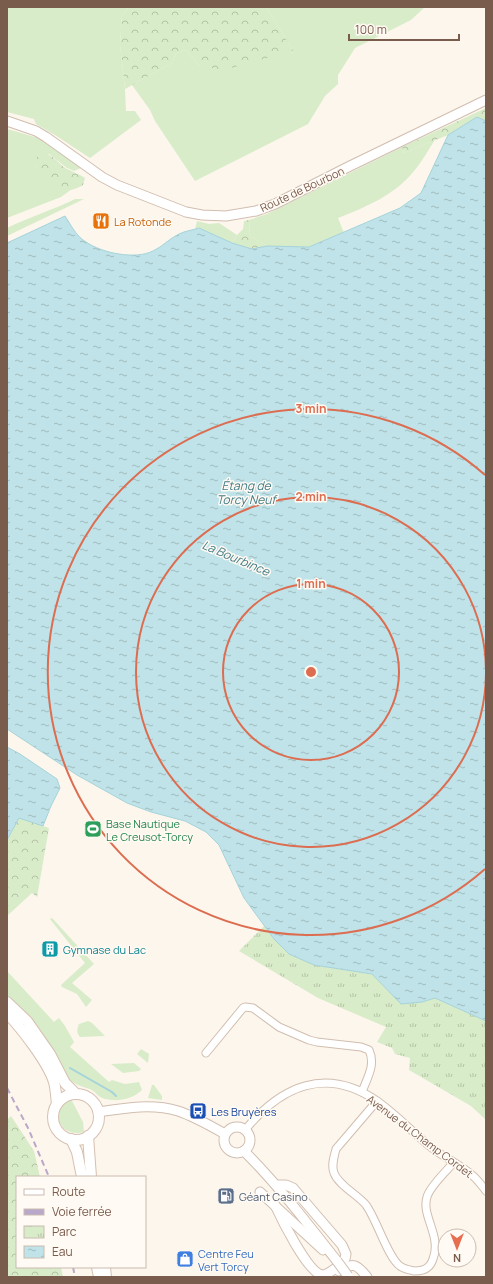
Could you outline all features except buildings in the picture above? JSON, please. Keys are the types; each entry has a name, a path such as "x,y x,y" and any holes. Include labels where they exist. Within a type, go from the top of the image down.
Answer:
{"main road":[{"path":"7,1002 27,1021 50,1054 65,1083 76,1094"},
{"path":"7,1012 30,1041 54,1081 57,1104"},
{"path":"76,1094 90,1099 98,1112 97,1126 93,1132 88,1136 77,1140 71,1139 58,1132 53,1118 54,1110 57,1104 69,1095 76,1094"},
{"path":"88,1136 91,1176"},
{"path":"71,1139 77,1152 82,1176"}],"street":[{"name":"Route de Bourbon","path":"7,121 36,131 102,178 117,185 186,212 202,215 226,216 256,211 275,204 486,100"},
{"path":"206,1053 243,1008 249,1007 261,1013 279,1027 309,1040 361,1047 369,1050 373,1060 372,1067 362,1092"},
{"name":"Avenue du Champ Cordet","path":"245,1130 271,1103 292,1090 324,1082 346,1087 362,1092 377,1101 432,1148 472,1174 486,1191"},
{"path":"377,1101 336,1150 333,1159 333,1168 339,1182 360,1198 372,1213 394,1261 400,1267 415,1271 422,1270 430,1266 436,1245 426,1206 427,1196 454,1163"},
{"path":"98,1112 145,1107 165,1108 179,1112 225,1134"},
{"path":"239,1127 245,1130 250,1140 244,1151 233,1152 227,1148 224,1141 225,1134 232,1128 239,1127"},
{"path":"244,1151 294,1206 348,1276"},
{"path":"275,1206 294,1242 318,1274 322,1275 328,1273 346,1259 346,1254 342,1245 293,1188 286,1185 276,1185"},
{"path":"260,1192 286,1214 319,1247 337,1261"},
{"path":"332,1277 347,1266 354,1265 367,1277"}],"green space":[{"path":"7,7 129,7 122,15 120,45 126,111 135,111 141,120 90,158 36,124 34,119 7,112"},
{"path":"129,7 266,7 294,52 224,70 200,66 186,50 176,53 172,63 125,89 120,45 122,15"},
{"path":"266,7 425,7 411,20 355,48 338,75 338,84 325,96 308,124 195,181 155,121 150,110 132,85 172,63 176,53 186,50 200,66 294,52"},
{"path":"486,108 486,121 477,117 448,135 404,153 402,147"},
{"path":"7,129 35,137 45,142 81,168 74,171 67,168 49,154 35,166 64,189 72,189 61,197 7,218"},
{"path":"435,140 417,167 398,187 389,194 369,205 338,218 344,233 309,247 267,246 250,236 249,220 267,214 402,147 404,153"},
{"path":"42,153 53,157 67,169 85,178 83,185 74,189 65,190 53,183 35,166 38,154"},
{"path":"75,199 84,199 7,236 7,228"},
{"path":"249,220 250,236 267,246 252,249 232,243 243,229 244,221"},
{"path":"197,221 209,224 219,223 237,235 232,243 199,228 195,229"},
{"path":"19,818 49,828 37,897 32,893 7,916 7,840"},
{"path":"52,918 94,964 72,983 92,1000 86,1007 77,994 62,987 61,985 85,963 50,919"},
{"path":"264,926 289,954 314,965 372,974 401,1004 422,1002 435,998 486,1021 486,1120 471,1106 409,1070 410,1058 395,1054 392,1048 377,1042 386,1027 318,998 239,951"},
{"path":"7,971 54,1022 59,1018 74,1042 70,1047 109,1082 112,1080 125,1084 139,1082 142,1090 130,1098 110,1100 99,1096 92,1090 77,1085 70,1080 57,1062 47,1040 39,1028 7,995"},
{"path":"88,1021 105,1036 80,1037 77,1030 79,1024"},
{"path":"141,1049 149,1054 148,1063 137,1054"},
{"path":"134,1063 141,1069 139,1071 123,1073 111,1064"},
{"path":"152,1085 154,1085 162,1096 162,1100 148,1098"},
{"path":"71,1099 83,1122 84,1132 76,1133 69,1131 63,1128 60,1122 60,1110 64,1104"},
{"path":"11,1116 34,1151 40,1176 16,1176 16,1268 61,1268 63,1277 7,1277 7,1120"}],"water":[{"name":"Étang de Torcy Neuf","path":"477,117 486,121 486,1021 435,998 422,1002 401,1004 372,974 314,965 289,954 274,939 244,898 219,845 206,832 185,821 151,812 127,803 77,775 7,729 7,243 65,216 82,240 93,246 119,254 146,254 179,234 199,228 232,243 252,249 267,246 309,247 400,208 421,193 448,135"},
{"path":"7,747 57,779 60,788 43,826 19,818 7,840"}],"waterway":[{"path":"70,1068 112,1092 116,1096"}],"railway":[{"path":"7,1088 28,1128 49,1176"},
{"path":"73,1268 75,1277"}],"place":[{"name":"La Rotonde","path":"101,221"},
{"name":"Base Nautique Le Creusot-Torcy","path":"93,829"},
{"name":"Gymnase du Lac","path":"50,949"},
{"name":"Les Bruyères","path":"198,1111"},
{"name":"Géant Casino","path":"226,1196"},
{"name":"Centre Feu Vert Torcy","path":"185,1259"}],"water label":[{"name":"La Bourbince","path":"236,558"}]}
